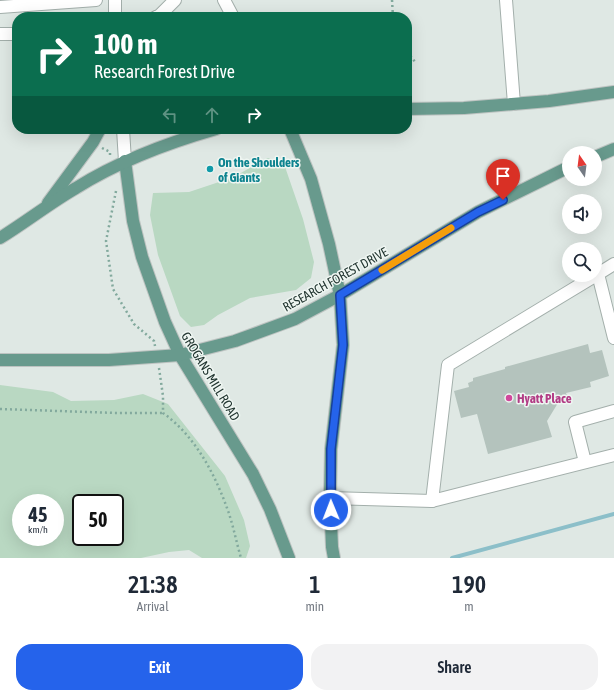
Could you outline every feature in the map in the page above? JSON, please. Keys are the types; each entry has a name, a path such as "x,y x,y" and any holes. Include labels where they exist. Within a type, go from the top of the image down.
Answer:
{"main road":[{"path":"412,109 464,108 514,104 614,92"},
{"path":"42,210 93,142 97,134"},
{"path":"0,238 76,187 125,161 200,134"},
{"path":"292,134 311,179 330,244 340,295 343,345 331,449 330,498 334,558"},
{"path":"602,154 614,149"},
{"name":"GROGANS MILL ROAD","path":"125,161 133,221 142,257 163,316 180,355 253,474 270,510 289,558"},
{"name":"RESEARCH FOREST DRIVE","path":"0,360 109,360 180,355 235,341 295,319 340,295 478,212 562,170"}],"street":[{"path":"0,7 96,0"},
{"path":"115,0 116,12"},
{"path":"163,12 175,0"},
{"path":"224,0 230,12"},
{"path":"506,0 514,104"},
{"path":"0,34 12,34"},
{"name":"GROGANS MILL ROAD","path":"123,134 125,161"},
{"path":"602,272 614,264"},
{"path":"432,500 448,365 585,282"},
{"path":"600,282 614,338"},
{"path":"585,462 574,422 614,411"},
{"path":"330,498 432,500 614,455"}],"path":[{"path":"392,0 393,12"},
{"path":"412,59 416,64"},
{"path":"0,409 163,413"}],"green space":[{"path":"267,158 283,161 303,219 314,262 311,278 296,290 250,298 218,315 204,325 191,327 180,316 158,255 150,215 153,193 189,192 234,177"},
{"path":"0,385 53,392 71,401 114,400 143,394 168,404 225,476 244,520 250,546 246,558 202,558 189,550 169,552 141,558 0,558"}],"building":[{"name":"Hyatt Place","path":"588,344 590,353 602,350 609,376 590,382 591,387 566,393 567,396 561,398 547,421 552,437 488,454 477,414 461,418 454,391 469,387 468,383 473,381 473,378 505,369 505,367"}],"waterway":[{"path":"452,558 614,514"}],"slow traffic":[{"path":"382,270 451,228"}],"place":[{"name":"On the Shoulders of Giants","path":"210,169"},
{"name":"Hyatt Place","path":"509,398"}],"route":[{"path":"331,510 331,449 343,345 340,295 478,212 503,200"}]}
